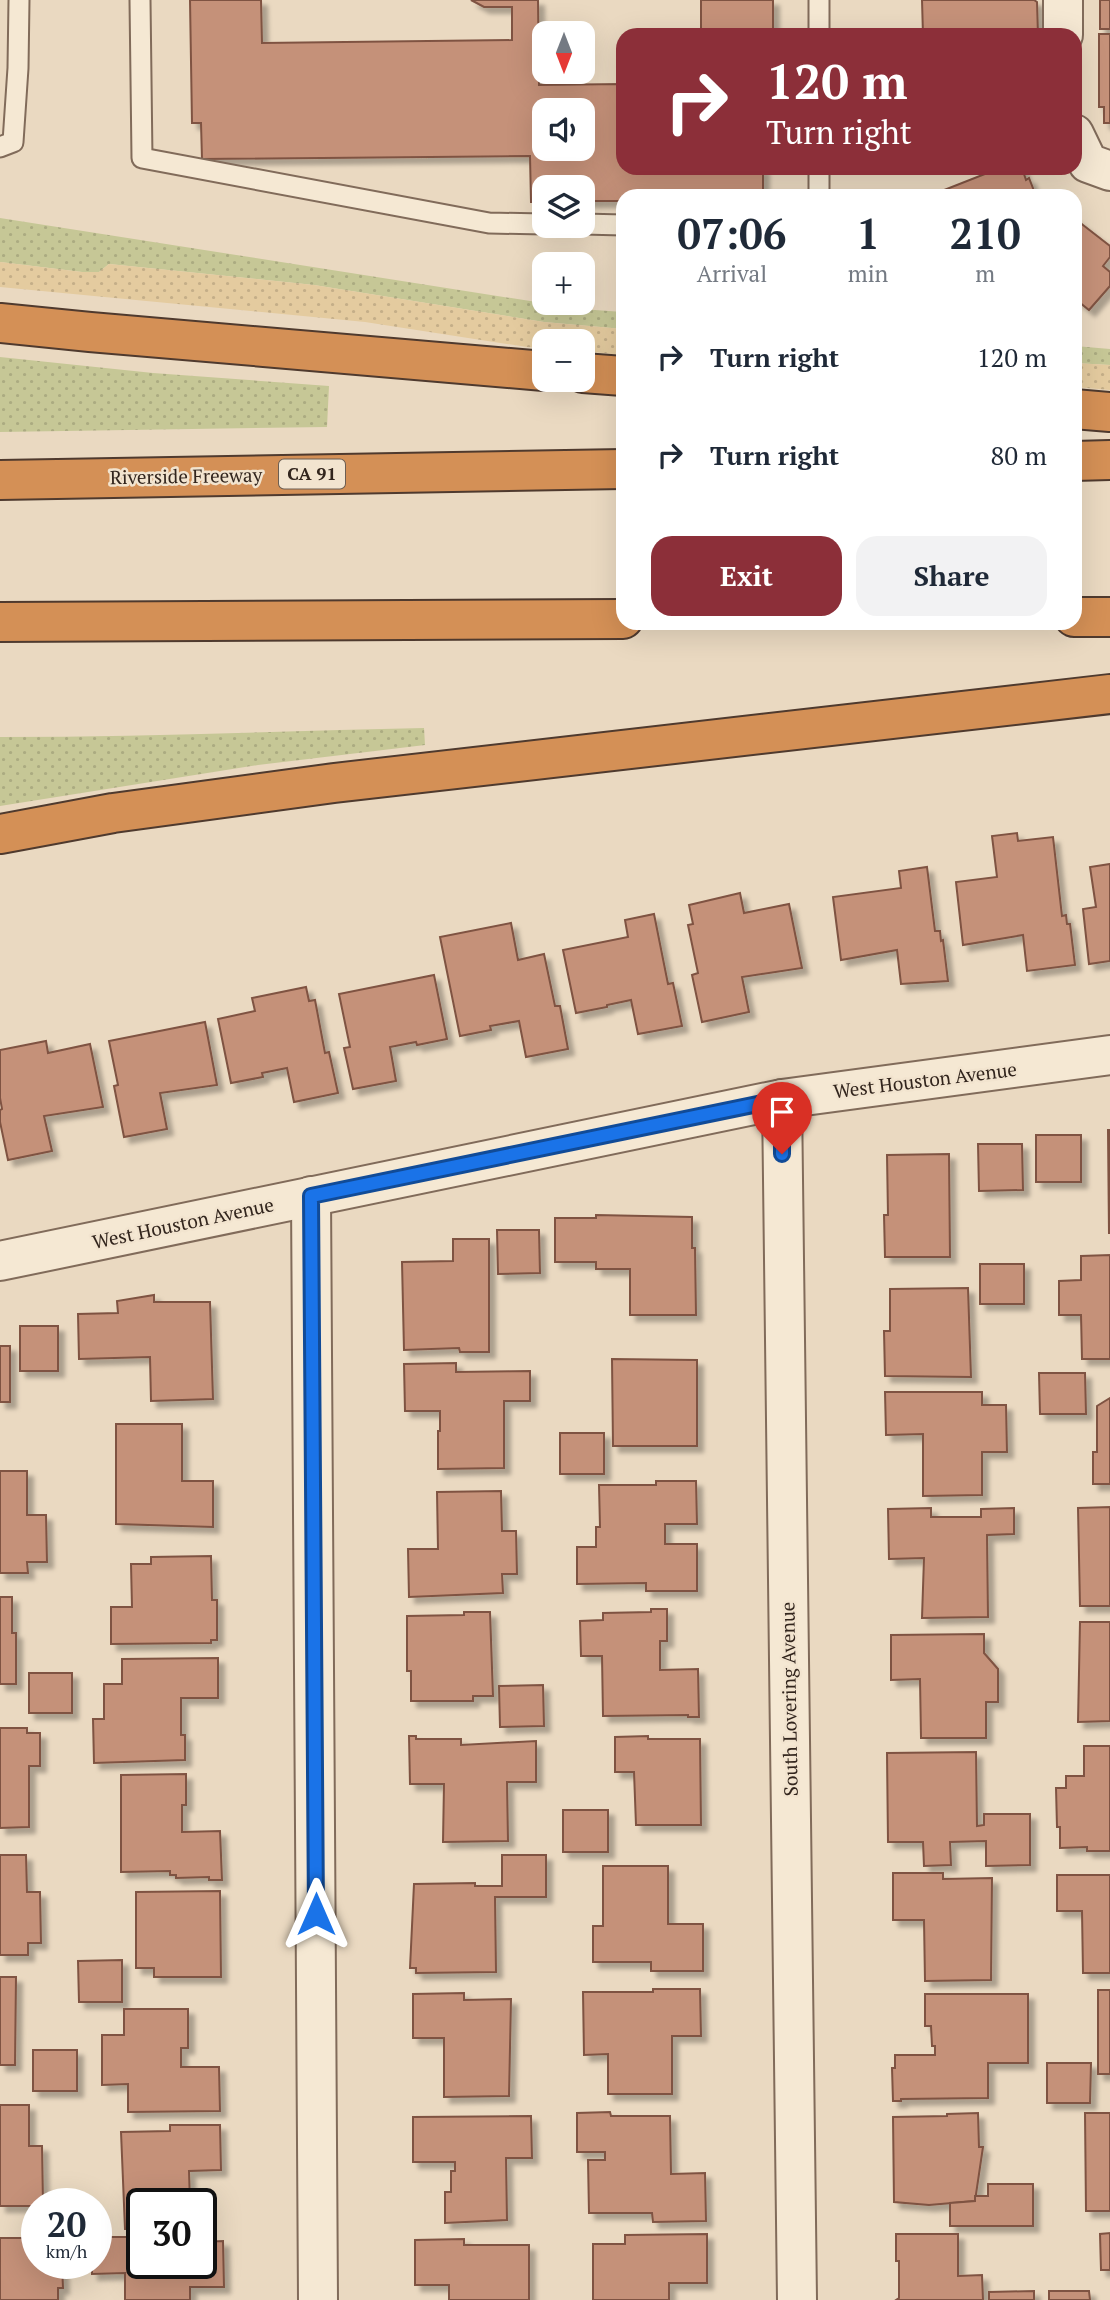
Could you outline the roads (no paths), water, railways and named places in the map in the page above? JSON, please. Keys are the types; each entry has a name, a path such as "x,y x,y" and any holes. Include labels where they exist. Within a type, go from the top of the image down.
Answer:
{"highway":[{"path":"0,323 532,370"},
{"path":"595,374 616,375"},
{"path":"1082,410 1110,412"},
{"path":"1082,461 1110,460"},
{"name":"Riverside Freeway","path":"0,480 616,469"},
{"path":"1082,617 1110,617"},
{"path":"0,622 616,619"},
{"path":"0,834 113,813 348,781 1110,694"}],"street":[{"path":"1063,0 1063,28"},
{"path":"1082,151 1088,163 1110,171"},
{"name":"West Houston Avenue","path":"0,1261 782,1099 1110,1055"},
{"name":"South Lovering Avenue","path":"782,1099 797,2300"},
{"path":"311,1196 318,2300"}],"lane":[{"path":"0,147 13,142 19,0"},
{"path":"140,0 142,158 489,223 532,224"},
{"path":"819,0 819,28"},
{"path":"595,224 616,225"}]}
